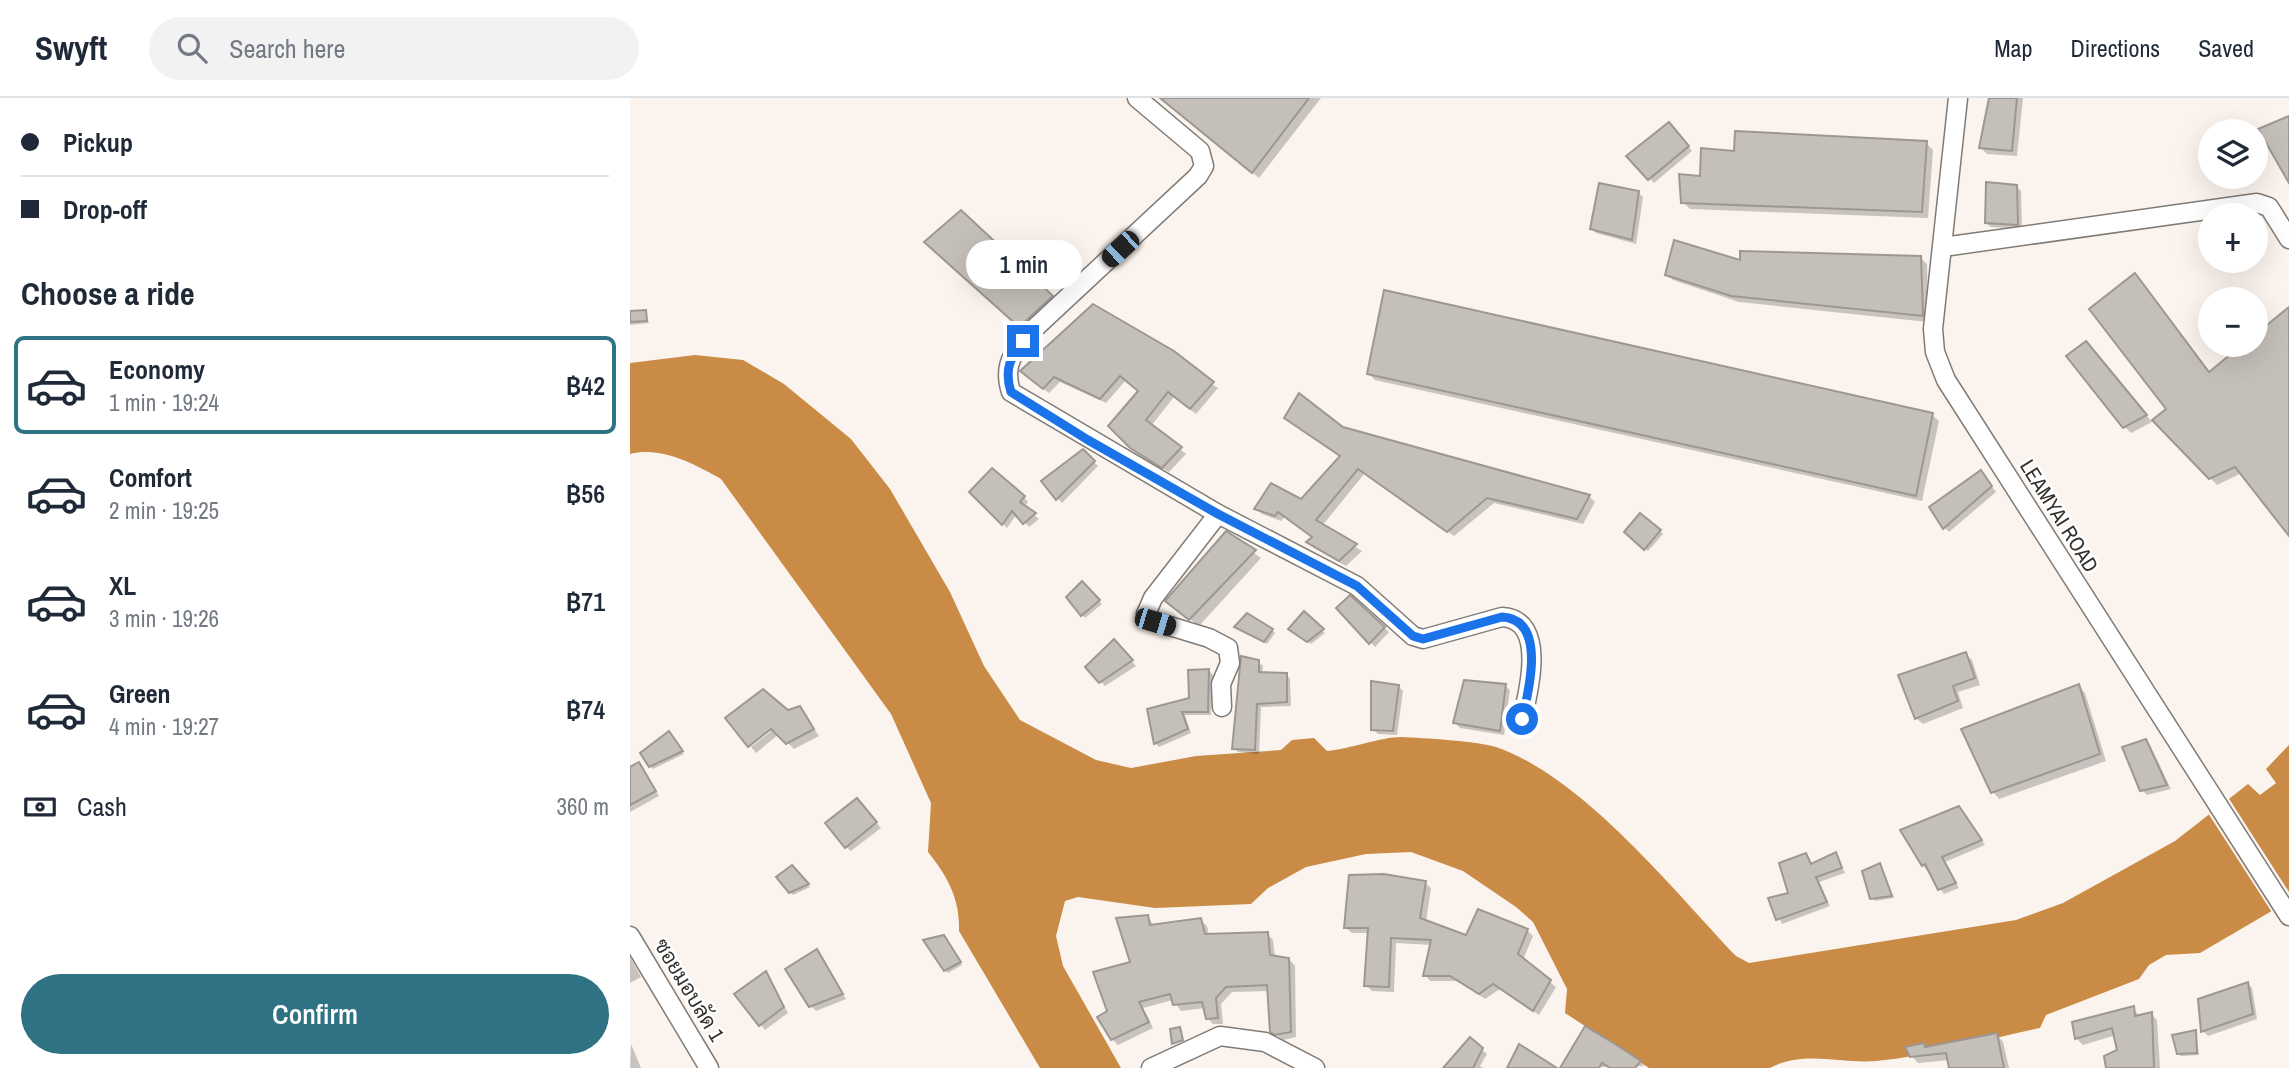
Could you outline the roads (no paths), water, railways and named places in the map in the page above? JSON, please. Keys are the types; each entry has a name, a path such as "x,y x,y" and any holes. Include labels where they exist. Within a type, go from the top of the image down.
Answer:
{"street":[{"path":"1137,98 1199,151 1204,166 1198,176 1023,341 1009,359 1007,379 1011,392 1088,440 1218,514 1357,586 1413,636 1423,639 1502,617 1513,618 1523,625 1528,635 1530,656 1530,685 1522,719"},
{"name":"LEAMYAI ROAD","path":"1958,98 1933,329 1935,352 1946,380 2207,792 2289,916"},
{"path":"1943,247 2257,203 2269,207 2289,239"},
{"path":"1218,514 1150,601 1146,614 1150,620 1209,638 1228,648 1230,663 1221,684 1222,708"},
{"name":"ซอยมอบลัด 1","path":"630,936 709,1068"},
{"path":"1151,1068 1220,1036 1265,1042 1315,1068"}]}
